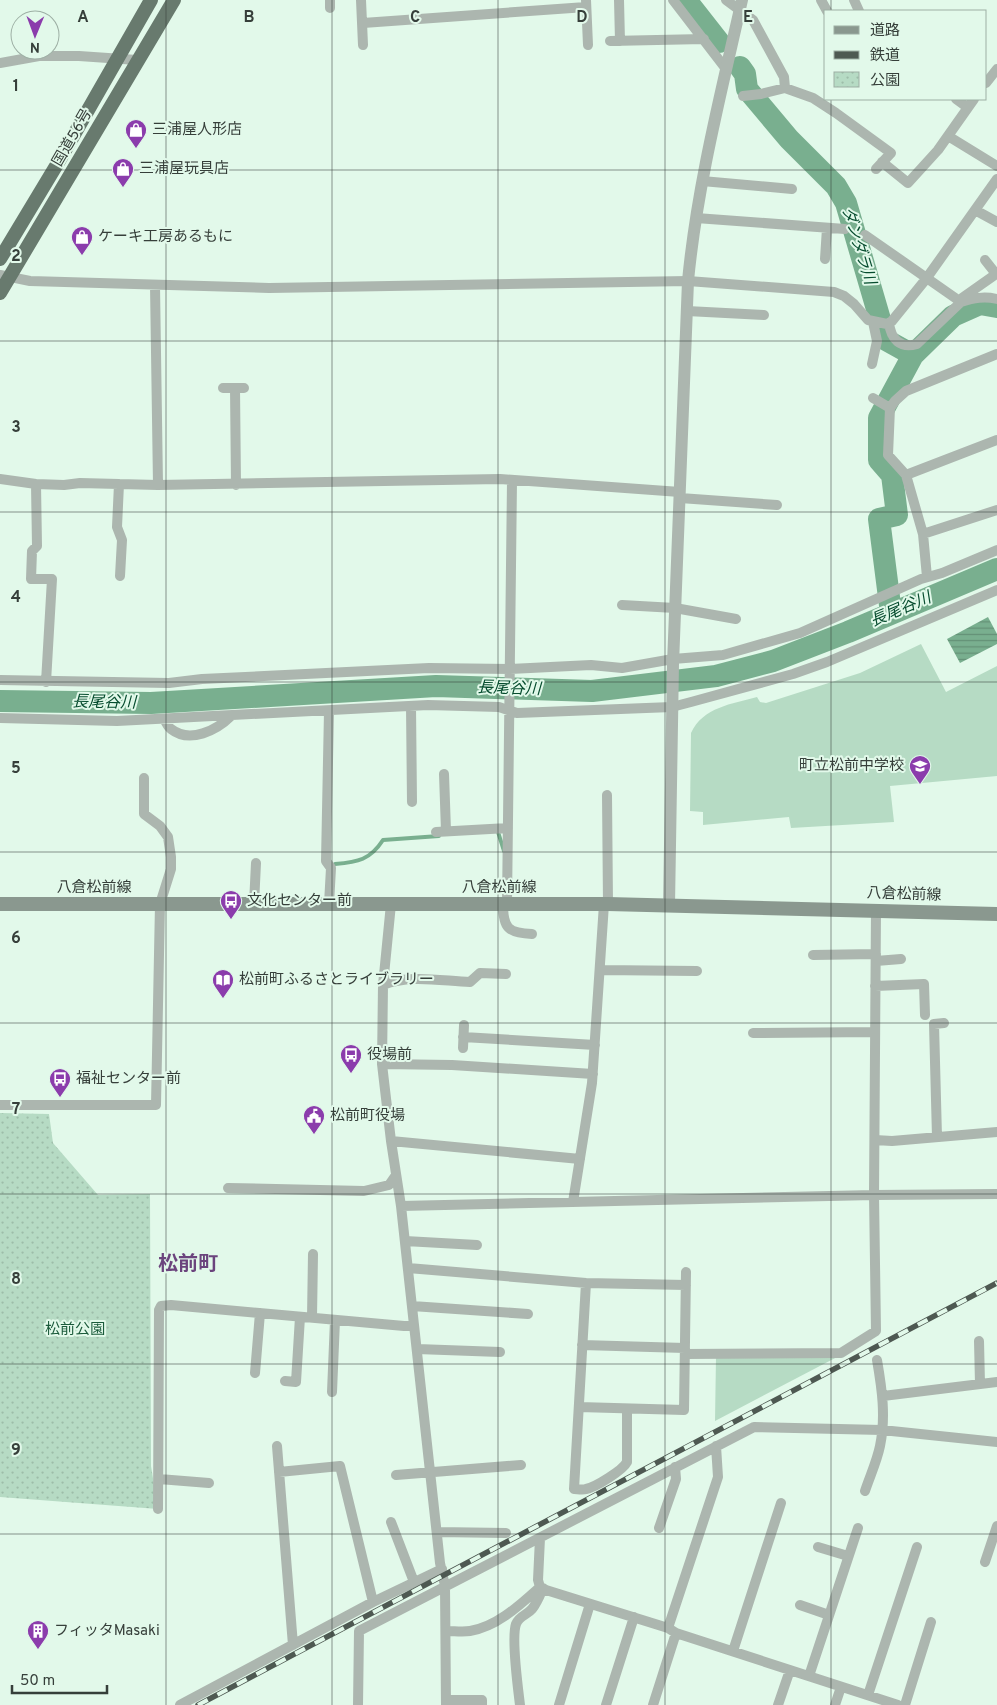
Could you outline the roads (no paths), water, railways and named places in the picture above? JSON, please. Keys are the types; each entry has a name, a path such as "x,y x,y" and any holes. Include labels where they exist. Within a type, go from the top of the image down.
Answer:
{"highway":[{"name":"国道56号","path":"0,260 151,0"},
{"name":"国道56号","path":"0,293 5,277 174,0"}],"main road":[{"name":"八倉松前線","path":"0,904 606,904 997,914"}],"street":[{"path":"361,0 363,45"},
{"path":"619,0 615,41 704,39"},
{"path":"673,0 726,69"},
{"path":"726,0 741,5 754,20 784,77 785,88"},
{"path":"362,23 586,4 588,45"},
{"path":"669,905 673,662 688,281 702,181 741,5"},
{"path":"0,63 39,56 137,60"},
{"path":"987,83 997,69"},
{"path":"745,96 785,88 813,98 869,136 891,154 879,165 908,183 938,150 971,103"},
{"path":"948,136 997,166"},
{"path":"872,364 882,323 926,279 997,179"},
{"path":"702,181 792,189"},
{"path":"975,210 997,222"},
{"path":"696,218 845,228"},
{"path":"825,259 827,228"},
{"path":"865,235 960,301 986,296 997,299"},
{"path":"5,277 30,281 269,288 688,281 834,292 844,296 854,304 868,320 882,323 904,346 910,346 917,344 960,301 996,274 985,260"},
{"path":"155,286 158,485"},
{"path":"687,311 764,315"},
{"path":"927,577 923,534 906,474 888,455 883,404 895,400 906,391 996,358"},
{"path":"223,388 239,388 236,485"},
{"path":"906,474 997,440"},
{"path":"0,479 36,484 158,485 500,480 777,505"},
{"path":"512,481 508,828 503,918 511,931 532,934"},
{"path":"36,484 37,546 32,551 31,579 52,579 46,682"},
{"path":"119,484 117,527 122,540 120,576"},
{"path":"923,534 997,510"},
{"path":"0,680 169,683 202,679 429,668 510,672 591,665 622,668 673,662 723,655 800,633 927,577 942,573 997,550"},
{"path":"0,718 117,721 411,706 473,705 499,707 517,713 672,705 744,688 801,671 888,637 997,590"},
{"path":"622,605 675,608 736,619"},
{"path":"411,706 412,802"},
{"path":"329,711 326,861 331,868 329,904"},
{"path":"164,719 170,728 186,735 215,730 231,716"},
{"path":"444,774 441,832 508,828"},
{"path":"0,1105 156,1105 160,904 171,869 171,857 168,837 160,826 144,814 144,778"},
{"path":"574,1202 593,1074 606,904 607,795"},
{"path":"254,904 256,863"},
{"path":"391,904 383,985 382,1064 401,1206 437,1532 445,1586 446,1703 482,1700 482,1705"},
{"path":"582,1344 685,1351 841,1353 876,1331 874,1195 876,910"},
{"path":"813,955 901,959"},
{"path":"600,970 697,971"},
{"path":"383,985 406,979 470,982 480,973 506,974"},
{"path":"876,986 924,984 925,1014"},
{"path":"937,1137 934,1024 944,1023"},
{"path":"463,1048 464,1025"},
{"path":"753,1033 875,1032"},
{"path":"464,1037 595,1045"},
{"path":"382,1064 452,1065 593,1074"},
{"path":"875,1140 997,1132"},
{"path":"391,1142 580,1159"},
{"path":"228,1188 364,1191 389,1184 396,1174"},
{"path":"401,1206 997,1194"},
{"path":"405,1240 477,1245"},
{"path":"312,1318 313,1254"},
{"path":"408,1268 586,1283 686,1284"},
{"path":"579,1407 684,1410 686,1272"},
{"path":"586,1283 574,1489 586,1489 625,1467 627,1462 627,1409"},
{"path":"158,1509 159,1310 161,1306 170,1304 414,1326"},
{"path":"412,1306 528,1314"},
{"path":"255,1373 260,1313"},
{"path":"284,1381 296,1382 300,1317"},
{"path":"332,1392 335,1320"},
{"path":"979,1341 980,1384"},
{"path":"417,1349 500,1352"},
{"path":"865,1491 880,1447 882,1430 883,1396 876,1360"},
{"path":"883,1396 997,1382"},
{"path":"358,1705 359,1631 754,1427 882,1430 997,1442"},
{"path":"278,1446 293,1645"},
{"path":"653,1705 672,1630 718,1477 716,1446"},
{"path":"396,1475 522,1464"},
{"path":"280,1472 340,1466 344,1491 372,1602"},
{"path":"659,1528 676,1480 675,1468"},
{"path":"159,1479 209,1483"},
{"path":"733,1651 781,1503"},
{"path":"391,1522 414,1582"},
{"path":"985,1562 997,1526"},
{"path":"809,1676 858,1528"},
{"path":"437,1532 506,1533"},
{"path":"520,1705 514,1637 516,1624 521,1616 533,1608 541,1587 538,1580 540,1538"},
{"path":"818,1547 848,1556"},
{"path":"874,1700 917,1547"},
{"path":"180,1705 372,1602 442,1569"},
{"path":"541,1587 809,1676 874,1700 898,1705"},
{"path":"446,1631 470,1631 484,1628 507,1614 541,1587"},
{"path":"559,1705 590,1604"},
{"path":"800,1605 829,1615"},
{"path":"606,1705 634,1618"},
{"path":"905,1705 931,1622"},
{"path":"778,1705 790,1670"},
{"path":"835,1705 841,1687"}],"waterway":[{"name":"ダンダラ川","path":"686,0 719,42"},
{"name":"ダンダラ川","path":"740,67 745,74 747,89 789,139 836,186 846,203 886,340 913,355 953,316 980,304 997,307"},
{"name":"ダンダラ川","path":"891,613 879,519 897,515 892,475 879,460 879,418 913,355"},
{"name":"長尾谷川","path":"0,701 151,703 436,686 592,691 716,676 773,661 848,632 997,569"},
{"path":"498,832 504,851"},
{"path":"335,864 363,859 373,852 383,840 439,836"}],"railway":[{"path":"198,1705 997,1283"}],"place":[{"name":"三浦屋人形店","path":"136,149"},
{"name":"三浦屋玩具店","path":"123,188"},
{"name":"ケーキ工房あるもに","path":"82,256"},
{"name":"町立松前中学校","path":"920,785"},
{"name":"文化センター前","path":"231,920"},
{"name":"松前町ふるさとライブラリー","path":"223,999"},
{"name":"役場前","path":"351,1074"},
{"name":"福祉センター前","path":"60,1098"},
{"name":"松前町役場","path":"314,1135"},
{"name":"フィッタMasaki","path":"38,1650"}],"district":[{"name":"松前町","path":"188,1265"}],"park label":[{"name":"松前公園","path":"75,1330"}]}
